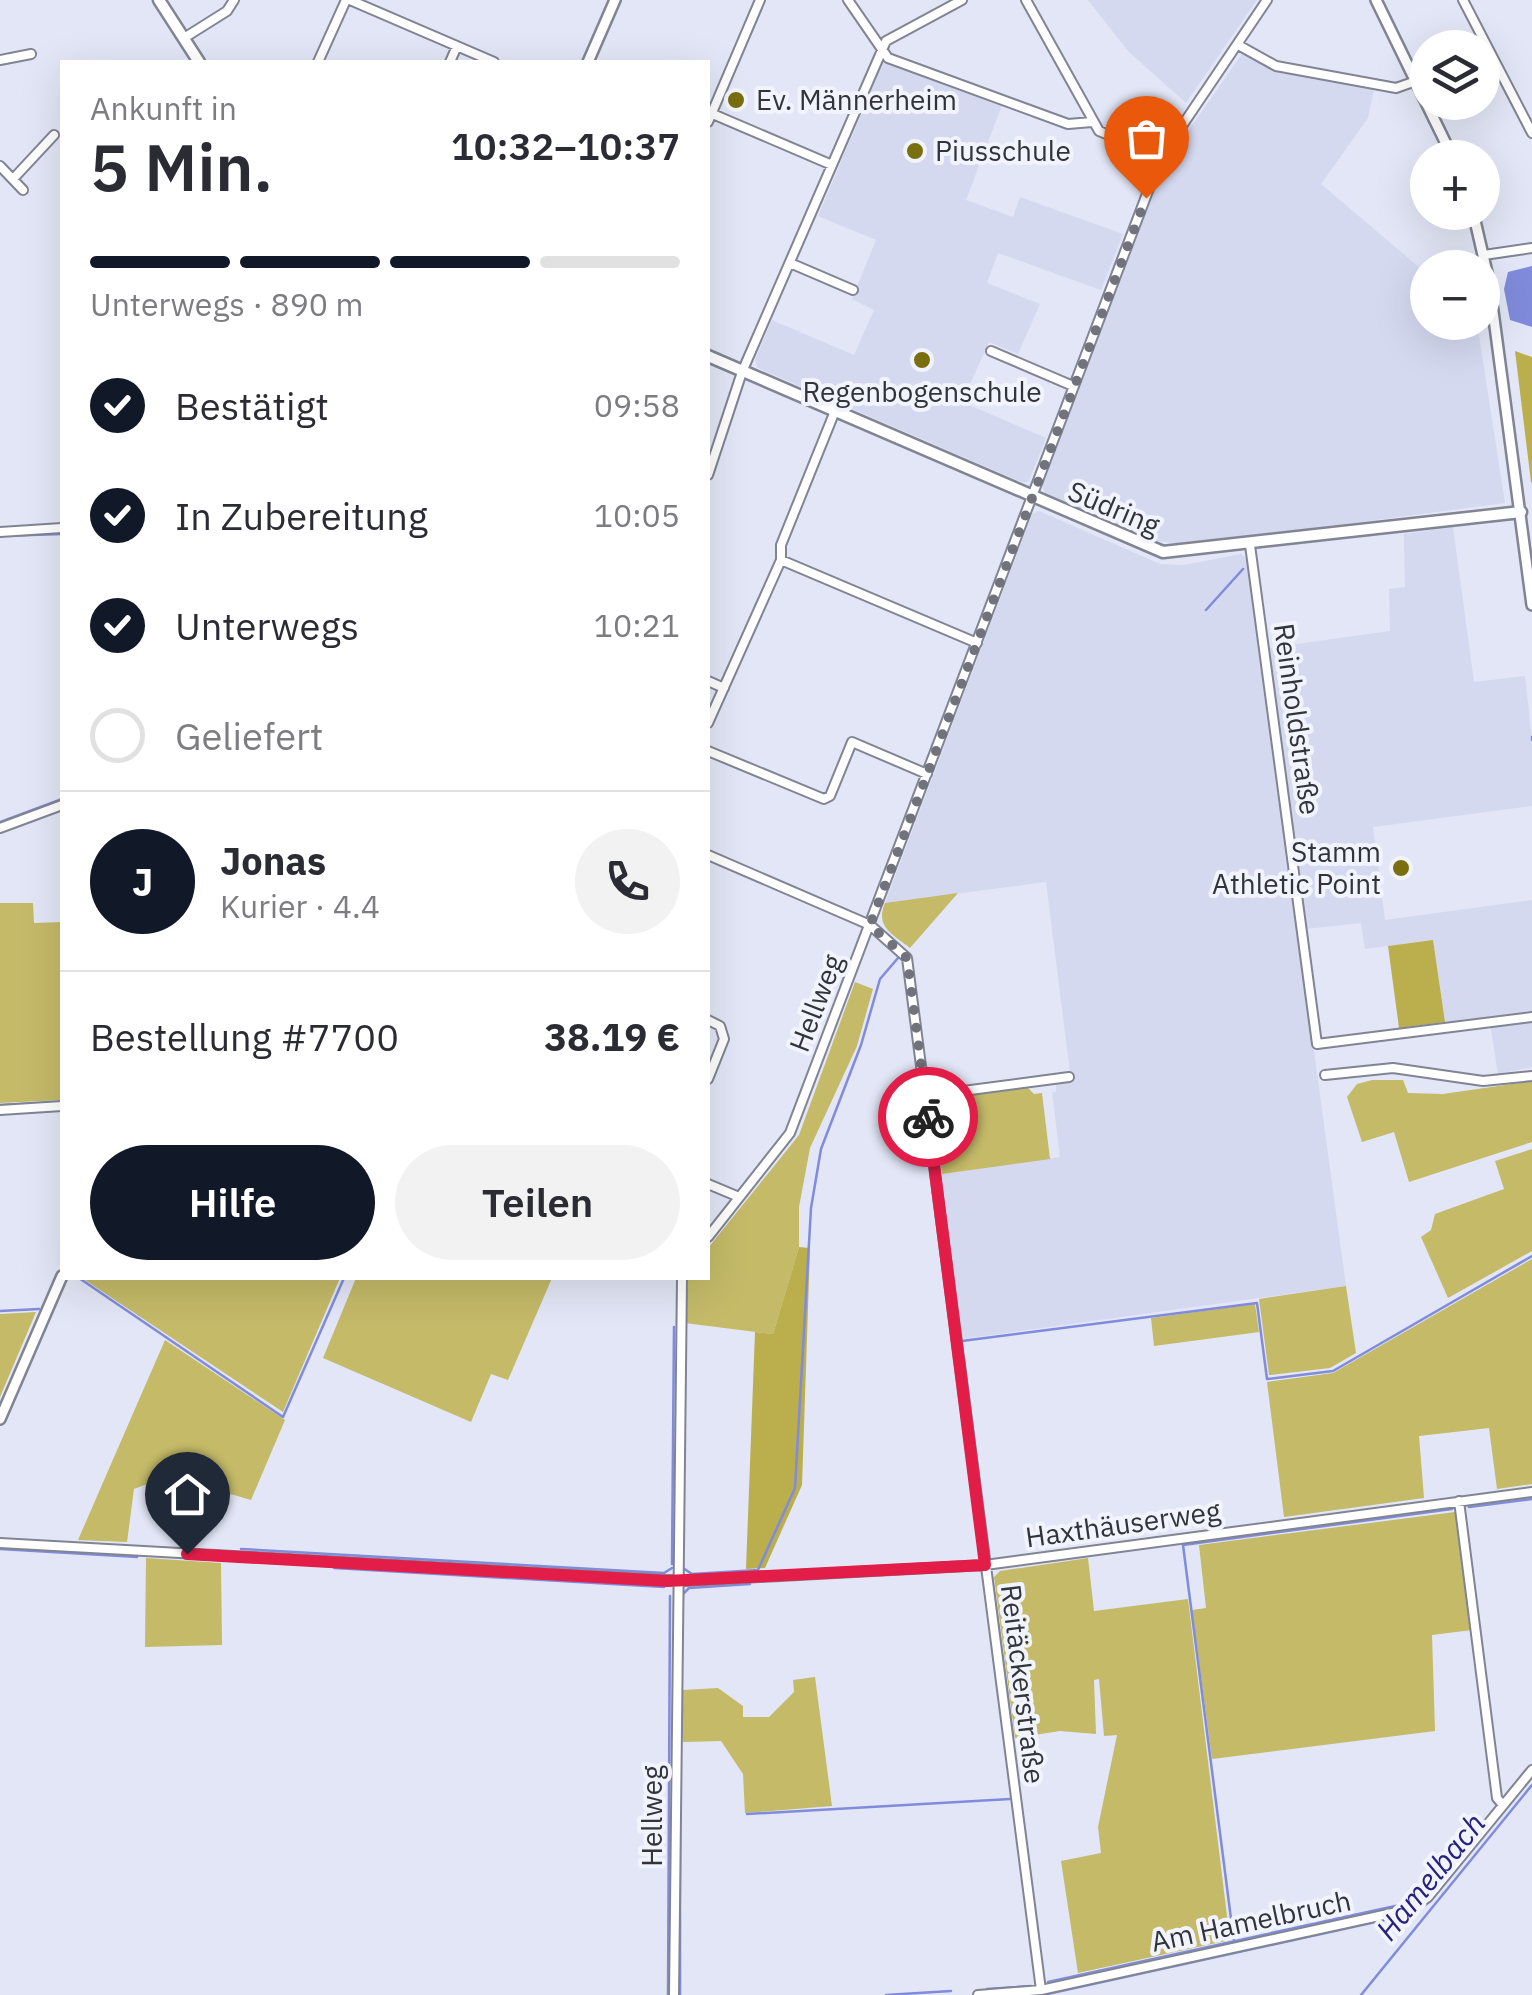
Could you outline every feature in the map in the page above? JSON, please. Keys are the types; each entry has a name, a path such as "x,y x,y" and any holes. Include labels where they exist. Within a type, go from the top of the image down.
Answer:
{"main road":[{"path":"160,0 199,60"},
{"name":"Südring","path":"710,357 1163,552 1526,511"}],"street":[{"path":"184,38 227,11 234,0"},
{"path":"319,60 348,0 489,60"},
{"path":"590,60 615,0"},
{"path":"710,114 760,0"},
{"path":"848,0 880,52 1068,124 1092,122"},
{"path":"710,469 742,372 880,52 886,41 962,0"},
{"path":"1026,0 1092,122 1112,140 1161,158"},
{"name":"Hellweg","path":"710,1233 790,1132 1161,158 1240,46 1267,0"},
{"path":"1376,0 1410,69"},
{"path":"1464,0 1532,133"},
{"path":"451,60 457,46"},
{"path":"1240,46 1276,66 1396,88 1410,83"},
{"path":"0,60 31,54"},
{"path":"710,116 832,165"},
{"path":"13,179 54,135"},
{"path":"0,166 23,190"},
{"path":"1500,253 1532,248"},
{"path":"790,263 853,290"},
{"path":"1498,340 1526,511 1532,605"},
{"path":"990,351 1072,386"},
{"path":"710,719 780,560 781,545 834,411"},
{"path":"0,532 60,528"},
{"name":"Reinholdstraße","path":"1250,545 1317,1044 1532,1017"},
{"path":"780,560 977,643"},
{"path":"710,682 724,688"},
{"path":"710,751 824,799 830,796 852,742 927,774"},
{"path":"0,828 60,806"},
{"name":"Reitäckerstraße","path":"710,856 870,925 907,958 1041,1990"},
{"path":"710,1021 720,1026 724,1040 710,1075"},
{"path":"1325,1075 1393,1068 1483,1081 1531,1076"},
{"path":"925,1096 1069,1077"},
{"path":"0,1110 60,1106"},
{"path":"710,1185 739,1197"},
{"path":"0,1420 60,1280"},
{"name":"Hellweg","path":"674,1995 682,1280"},
{"name":"Haxthäuserweg","path":"0,1542 677,1581 985,1565 1532,1492"},
{"path":"1459,1501 1498,1798 1503,1805"},
{"name":"Am Hamelbruch","path":"978,1995 1041,1990 1411,1909 1428,1898 1532,1770"}],"shaded area":[{"path":"1088,0 1257,0 1186,103 1128,51"},
{"path":"1248,54 1275,69 1374,89 1368,118 1321,184 1410,260 1410,340 1480,340 1505,503 1186,545 1152,540 1045,494 1042,486 1164,166 1241,55"},
{"path":"884,61 1002,105 966,200 1013,217 1020,197 1123,234 1101,290 998,253 987,283 1040,304 1018,354 989,342 962,402 1046,438 1029,481 1024,483 758,368 755,360 772,320 854,355 874,310 852,299 876,240 818,216"},
{"path":"1515,351 1532,357 1532,483 1531,482"},
{"path":"1039,511 1160,564 1184,565 1241,554 1247,559 1346,1286 962,1339 942,1174 1060,1157 1052,1092 1056,1092 1056,1083 1071,1080 1046,882 885,903 1032,514"},
{"path":"1453,527 1474,682 1525,676 1532,739 1532,806 1373,827 1385,920 1532,900 1532,1067 1498,1074 1489,1017 1445,1022 1433,940 1365,949 1361,923 1306,929 1269,648 1390,631 1389,589 1405,587 1404,534"},
{"path":"958,893 910,948 884,924 885,903"},
{"path":"0,903 33,903 34,923 60,922 60,1100 0,1103"},
{"path":"1433,940 1445,1022 1399,1028 1388,946"},
{"path":"855,982 873,989 857,1046 810,1148 799,1207 799,1247 773,1334 685,1323 688,1280 710,1280 710,1246 799,1135"},
{"path":"1403,1080 1408,1093 1443,1094 1532,1081 1532,1142 1409,1182 1394,1132 1362,1142 1347,1097 1357,1084"},
{"path":"1026,1086 1034,1094 1042,1093 1050,1159 942,1174 933,1106 939,1097"},
{"path":"1532,1149 1532,1251 1448,1298 1421,1237 1431,1230 1435,1214 1504,1189 1495,1161"},
{"path":"799,1247 810,1248 802,1485 765,1568 746,1569 755,1332 773,1334"},
{"path":"1532,1259 1532,1484 1497,1489 1489,1428 1419,1436 1424,1498 1284,1517 1267,1382 1333,1373"},
{"path":"85,1280 339,1280 283,1412"},
{"path":"355,1280 551,1280 508,1380 491,1374 471,1422 323,1358"},
{"path":"1346,1286 1356,1353 1330,1368 1269,1375 1259,1299"},
{"path":"1255,1304 1259,1332 1154,1346 1151,1318"},
{"path":"36,1312 0,1397 0,1314"},
{"path":"165,1340 285,1420 251,1500 210,1488 200,1498 155,1481 134,1489 127,1542 78,1540"},
{"path":"1455,1512 1472,1630 1432,1635 1435,1731 1212,1759 1192,1610 1206,1608 1199,1545"},
{"path":"146,1558 221,1563 222,1645 145,1647"},
{"path":"1088,1558 1094,1611 1188,1599 1230,1940 1078,1973 1061,1861 1101,1853 1098,1827 1117,1735 1104,1736 1099,1679 1094,1680 1096,1734 1060,1731 1015,1738 994,1577 1000,1571"},
{"path":"815,1677 832,1806 745,1813 743,1774 721,1741 683,1742 683,1690 718,1688 743,1706 743,1717 769,1717 794,1692 793,1680"}],"water":[{"path":"1532,266 1532,327 1510,320 1504,289 1508,272"}],"waterway":[{"path":"0,536 60,534"},
{"path":"1206,610 1243,569"},
{"path":"0,822 60,800"},
{"path":"683,1568 692,1574 758,1570 795,1488 811,1208 821,1149 861,1045 880,979 898,958"},
{"path":"0,1105 60,1102"},
{"path":"962,1341 1257,1303 1267,1379 1333,1371 1532,1256"},
{"path":"82,1280 283,1417 343,1280"},
{"path":"0,1311 39,1309"},
{"path":"672,1564 674,1327"},
{"path":"964,1359 980,1486"},
{"path":"1469,1507 1532,1499"},
{"path":"1234,1942 1183,1545 1452,1509"},
{"path":"0,1549 137,1557"},
{"path":"241,1549 664,1573 672,1568"},
{"path":"334,1568 664,1587"},
{"path":"992,1577 1013,1737"},
{"path":"682,1632 683,1594 689,1588 750,1584"},
{"path":"668,1995 670,1596"},
{"path":"681,1740 682,1707"},
{"name":"Hamelbach","path":"1361,1995 1532,1785"},
{"path":"747,1814 1010,1799"},
{"path":"680,1822 680,1995"},
{"path":"1048,1982 1418,1901"},
{"path":"1043,1995 1412,1914"},
{"path":"987,1989 1031,1986"},
{"path":"886,1995 951,1991"}],"way so far":[{"path":"928,1117 907,958 870,925 1146,198"}],"place":[{"name":"Ev. Männerheim","path":"736,100"},
{"name":"Piusschule","path":"915,151"},
{"name":"Regenbogenschule","path":"922,360"},
{"name":"Stamm Athletic Point","path":"1401,868"}],"route":[{"path":"187,1554 667,1581 985,1565 928,1117"}]}
